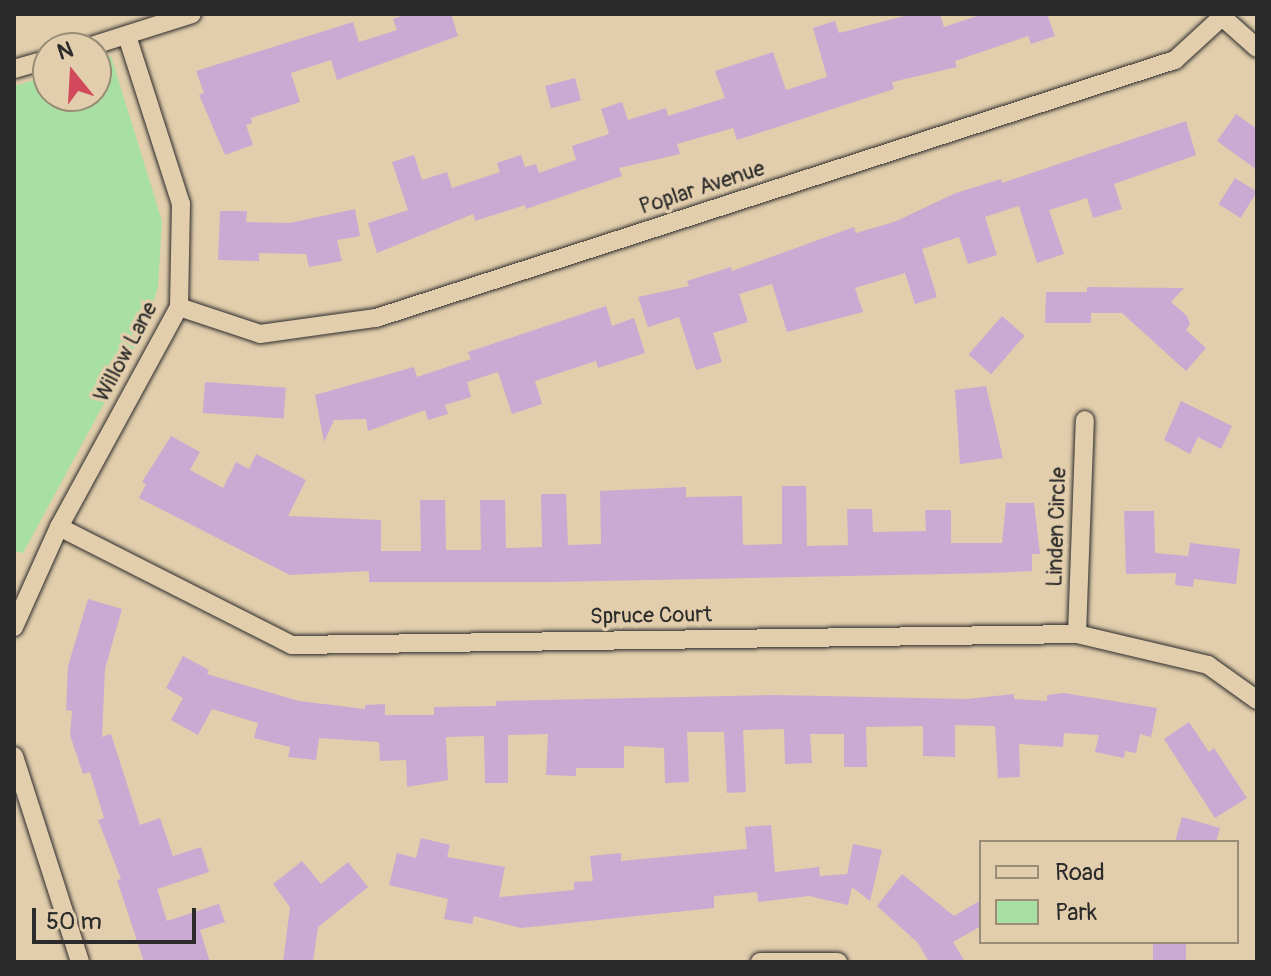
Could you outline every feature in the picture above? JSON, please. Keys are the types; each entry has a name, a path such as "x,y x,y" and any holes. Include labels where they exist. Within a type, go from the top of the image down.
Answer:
{"street":[{"path":"112,40 192,14"},
{"path":"1221,15 1257,48"},
{"name":"Poplar Avenue","path":"179,307 260,334 376,318 1175,60 1221,15"},
{"name":"Willow Lane","path":"14,627 59,527 179,307 181,204 127,36"},
{"name":"Linden Circle","path":"1077,634 1085,420"},
{"name":"Spruce Court","path":"59,527 292,645 1077,634 1208,665 1257,700"},
{"path":"14,756 80,962"},
{"path":"760,962 838,962"}],"green space":[{"path":"112,59 162,221 158,287 146,326 23,553 14,551 14,86 32,81 32,112 112,112"}],"building":[{"path":"407,14 451,14 458,36 337,80 331,60 291,73 300,102 251,118 252,123 246,125 253,145 225,155 199,95 204,93 196,71 353,22 359,42 397,30 393,19"},
{"path":"912,14 940,14 944,27 983,14 1047,14 1055,36 1031,44 1028,36 955,61 957,67 892,82 894,89 737,140 733,128 677,144 680,154 619,168 622,176 526,209 525,205 475,221 473,214 377,253 368,223 408,210 392,162 414,155 422,180 447,172 452,188 500,172 497,163 521,155 525,167 536,164 539,173 576,160 572,146 609,134 601,109 622,102 628,120 666,108 668,116 725,98 715,71 773,52 786,90 827,77 813,28 835,21 839,33"},
{"path":"575,78 581,100 551,108 545,86"},
{"path":"1236,114 1257,129 1257,170 1217,141"},
{"path":"1186,121 1196,155 1114,184 1122,209 1093,218 1087,198 1049,210 1064,254 1037,263 1019,206 985,217 997,255 968,264 959,237 922,249 937,297 915,304 905,273 855,288 863,312 787,332 772,284 739,294 748,322 713,333 722,362 696,370 679,317 648,327 638,297 689,286 687,281 731,267 732,271 854,227 856,233 894,222 956,193 1001,179 1002,183"},
{"path":"1235,178 1257,192 1241,218 1219,204"},
{"path":"355,209 360,236 337,240 342,261 309,267 306,254 259,253 259,261 218,260 220,211 247,211 246,222 290,223"},
{"path":"1087,287 1184,288 1171,302 1187,316 1190,324 1186,330 1206,348 1186,371 1122,313 1091,313 1091,323 1045,323 1046,292 1087,292"},
{"path":"606,306 612,326 634,318 645,353 598,368 596,361 535,381 542,404 512,414 498,372 467,382 471,397 445,405 448,414 428,420 425,410 368,431 366,419 334,420 324,442 315,395 414,367 417,377 471,359 468,352"},
{"path":"1002,316 1025,336 991,374 969,354"},
{"path":"205,382 286,388 284,419 203,413"},
{"path":"986,386 1003,458 960,464 955,390"},
{"path":"1181,401 1232,426 1221,449 1198,437 1190,454 1164,440"},
{"path":"171,436 200,452 190,470 223,488 236,462 249,469 256,454 306,480 288,516 381,520 381,551 421,551 420,500 445,500 446,550 481,550 480,500 505,500 506,548 542,547 541,494 566,494 568,545 601,544 600,491 686,487 686,497 742,496 743,545 782,544 782,486 806,486 807,546 848,545 847,509 872,509 873,532 926,531 925,510 951,510 951,543 1002,543 1006,503 1034,503 1040,554 1032,554 1032,571 991,573 552,582 369,582 369,571 290,575 139,498 146,484 142,482"},
{"path":"1124,511 1154,511 1155,553 1188,556 1190,543 1240,549 1236,584 1194,579 1193,587 1175,585 1176,573 1126,574"},
{"path":"88,599 122,609 105,669 102,737 111,734 140,825 160,818 173,856 201,847 209,872 157,889 167,921 219,904 225,922 200,930 210,962 144,962 117,880 121,879 98,820 104,818 90,772 83,774 70,735 72,711 66,710 68,666"},
{"path":"183,656 209,670 207,674 299,701 365,709 365,705 385,704 385,715 434,715 434,707 496,706 496,701 775,695 966,699 1014,694 1014,699 1047,701 1047,695 1064,693 1157,708 1151,737 1140,734 1136,753 1125,751 1124,758 1095,752 1099,735 1064,733 1063,747 1019,744 1020,777 998,778 995,726 955,725 955,757 923,756 923,726 866,727 867,767 844,767 844,734 810,734 812,763 785,764 784,729 743,730 746,792 727,793 724,732 687,732 689,782 665,783 664,748 624,746 624,768 576,768 576,776 546,775 548,734 508,735 508,783 485,783 484,736 446,737 448,780 407,787 406,760 380,761 379,742 319,738 316,760 288,757 290,747 254,738 258,723 212,709 198,735 171,720 183,698 166,688"},
{"path":"1189,722 1209,752 1214,748 1247,798 1215,818 1164,739"},
{"path":"1182,817 1220,828 1217,840 1176,840"},
{"path":"771,825 775,872 819,867 820,876 847,874 853,844 882,850 870,901 852,887 848,905 809,896 758,902 757,892 714,896 714,908 521,928 474,916 472,924 444,919 448,899 389,885 397,853 416,858 421,838 450,845 447,857 505,867 499,897 574,890 574,882 593,881 590,856 621,853 621,861 747,849 745,827"},
{"path":"302,861 321,884 348,862 368,887 318,927 313,962 283,962 290,907 273,884"},
{"path":"902,874 954,916 979,901 979,927 953,942 965,962 929,962 918,943 877,906"},
{"path":"1153,944 1186,944 1186,962 1153,962"}]}
